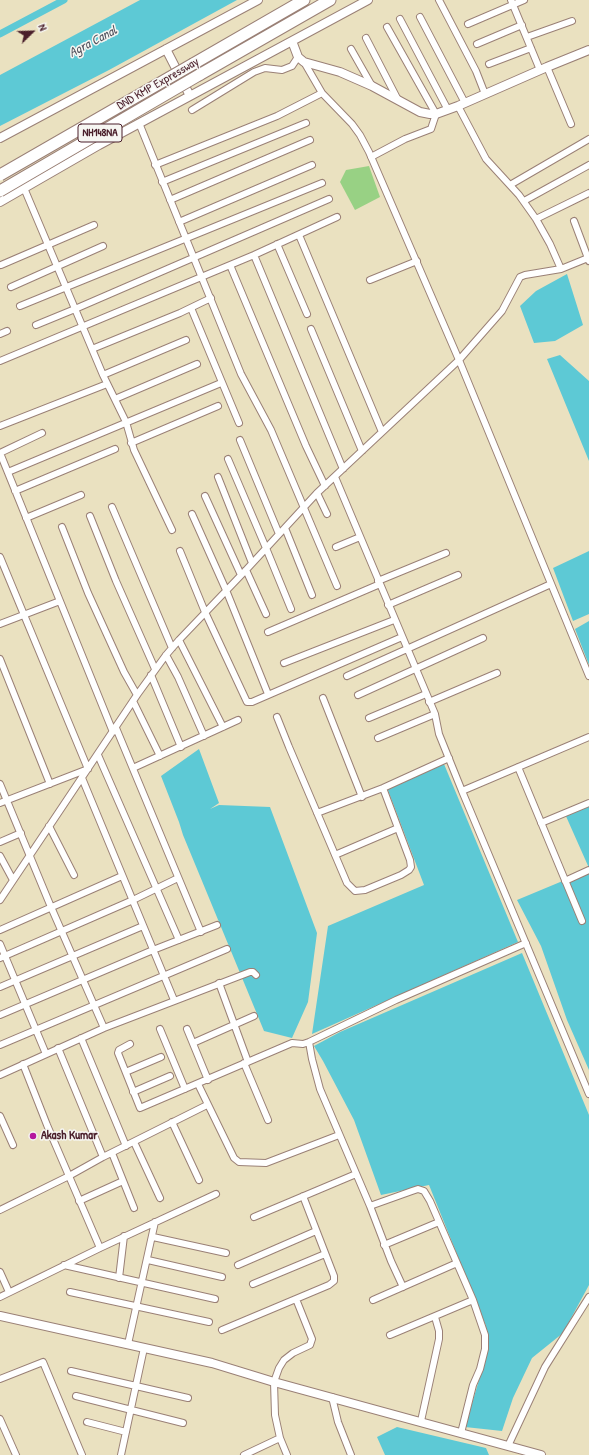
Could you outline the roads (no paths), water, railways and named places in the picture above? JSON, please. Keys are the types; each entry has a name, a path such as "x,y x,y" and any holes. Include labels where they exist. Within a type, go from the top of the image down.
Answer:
{"highway":[{"name":"DND KMP Expressway","path":"0,175 304,0"},
{"name":"DND KMP Expressway","path":"0,191 330,0"}],"street":[{"path":"0,138 258,0"},
{"path":"0,202 139,123 368,0"},
{"path":"439,0 476,71 485,94"},
{"path":"468,24 512,2 524,0"},
{"path":"512,2 531,48 544,68 571,124"},
{"path":"420,17 462,104 486,159 524,201 550,244 561,270"},
{"path":"400,19 448,110"},
{"path":"527,37 572,21"},
{"path":"477,44 522,25"},
{"path":"387,27 436,114"},
{"path":"366,38 398,100"},
{"path":"292,41 298,57 304,62 322,93 352,124 360,135 371,157 417,260 589,676"},
{"path":"489,64 531,48"},
{"path":"166,49 190,96"},
{"path":"350,49 372,86"},
{"path":"304,62 340,72 372,86 420,112 436,114 589,50"},
{"path":"192,110 260,70 265,68 282,70 292,66 298,57"},
{"path":"155,165 277,116 322,93"},
{"path":"371,157 405,139 430,129 436,114"},
{"path":"162,182 306,122"},
{"path":"139,123 241,374 271,430 337,586"},
{"path":"510,185 589,139"},
{"path":"170,200 310,140"},
{"path":"178,222 312,165"},
{"path":"524,201 589,165"},
{"path":"20,306 322,183"},
{"path":"24,188 103,375 126,422 131,443 172,530"},
{"path":"536,219 589,194"},
{"path":"36,325 75,310 329,199"},
{"path":"0,361 254,255 337,217"},
{"path":"0,900 137,695 155,669 179,640 317,493 459,360 502,311 520,278 525,275 561,270 589,260 574,221"},
{"path":"1,265 94,225"},
{"path":"299,235 328,300 382,432"},
{"path":"277,244 307,314"},
{"path":"11,287 103,246"},
{"path":"254,255 343,469"},
{"path":"370,280 417,260"},
{"path":"230,265 313,462 325,486"},
{"path":"92,349 191,308 211,298"},
{"path":"191,308 239,423"},
{"path":"310,329 362,451"},
{"path":"0,334 8,331"},
{"path":"103,375 186,340"},
{"path":"115,399 197,364"},
{"path":"8,472 221,382"},
{"path":"0,426 107,384"},
{"path":"131,443 218,406"},
{"path":"42,434 0,453 14,491 114,730 132,768 201,932"},
{"path":"240,440 279,534"},
{"path":"14,491 115,449"},
{"path":"228,459 291,610"},
{"path":"218,477 252,563"},
{"path":"335,477 394,620 435,714 439,734 462,790 526,943 586,1080 589,1094"},
{"path":"317,493 327,514"},
{"path":"26,518 81,495"},
{"path":"205,496 241,575"},
{"path":"112,507 172,648"},
{"path":"192,514 226,590 268,694"},
{"path":"90,516 116,581 155,669"},
{"path":"62,527 88,593 124,672 137,695"},
{"path":"285,528 312,595"},
{"path":"336,547 360,538"},
{"path":"180,551 205,612 247,702 252,702 402,637"},
{"path":"268,632 446,553"},
{"path":"0,557 88,769"},
{"path":"246,570 266,614"},
{"path":"388,605 458,575"},
{"path":"347,676 551,584"},
{"path":"0,624 60,601"},
{"path":"284,663 394,620"},
{"path":"358,695 483,638"},
{"path":"179,640 223,727"},
{"path":"166,655 178,676 204,736"},
{"path":"0,659 50,784"},
{"path":"429,702 497,673"},
{"path":"151,675 181,747"},
{"path":"369,718 426,694"},
{"path":"323,698 362,797"},
{"path":"133,701 160,756"},
{"path":"378,738 435,714"},
{"path":"277,716 347,883 354,891 365,890 401,875 409,870 412,864 383,788"},
{"path":"132,768 238,720"},
{"path":"462,790 589,737"},
{"path":"98,755 179,940"},
{"path":"317,813 362,797 449,758"},
{"path":"518,767 582,921"},
{"path":"0,803 88,769"},
{"path":"82,778 174,1000"},
{"path":"0,784 50,907 104,1028"},
{"path":"541,823 589,803"},
{"path":"49,826 74,875"},
{"path":"335,855 398,828"},
{"path":"0,842 21,833"},
{"path":"0,856 13,880"},
{"path":"565,881 589,870"},
{"path":"0,930 122,876"},
{"path":"3,957 133,900 178,878"},
{"path":"0,1014 217,925"},
{"path":"0,987 143,926"},
{"path":"130,1044 119,1050 118,1053 139,1108 141,1109 292,1043 306,1043 396,1000 526,943"},
{"path":"0,944 3,957 15,981 46,1054"},
{"path":"0,1045 227,949"},
{"path":"0,1075 104,1028 174,1000 250,972 253,972 256,975"},
{"path":"219,983 246,1063 268,1120"},
{"path":"193,1043 254,1016"},
{"path":"187,1028 208,1080"},
{"path":"160,1029 185,1090"},
{"path":"81,1038 126,1146"},
{"path":"306,1043 320,1089 370,1206 384,1245 403,1287"},
{"path":"58,1048 103,1157"},
{"path":"126,1073 161,1056"},
{"path":"23,1064 79,1201 100,1248"},
{"path":"133,1092 170,1076"},
{"path":"198,1084 234,1158 244,1163 266,1163 339,1134"},
{"path":"0,1210 208,1105"},
{"path":"0,1116 13,1145"},
{"path":"172,1122 199,1180"},
{"path":"134,1142 160,1198"},
{"path":"112,1153 134,1208"},
{"path":"254,1217 356,1174"},
{"path":"79,1201 123,1181"},
{"path":"370,1206 412,1191 422,1190 430,1201 472,1300 485,1334 485,1349 480,1369 473,1385 461,1433"},
{"path":"0,1297 124,1236 216,1194"},
{"path":"222,1330 329,1285 334,1281 334,1276 303,1196"},
{"path":"128,1344 148,1260 155,1222"},
{"path":"384,1245 439,1222"},
{"path":"238,1265 316,1231"},
{"path":"119,1278 124,1236"},
{"path":"153,1237 226,1253"},
{"path":"253,1284 325,1254"},
{"path":"148,1260 222,1277"},
{"path":"373,1300 457,1263"},
{"path":"64,1265 214,1299"},
{"path":"0,1272 9,1292"},
{"path":"70,1292 137,1305 209,1322"},
{"path":"508,1446 545,1367 589,1297"},
{"path":"287,1455 280,1438 275,1415 274,1382 279,1368 284,1360 293,1353 310,1345 312,1342 296,1299"},
{"path":"390,1335 472,1300"},
{"path":"0,1316 212,1363 274,1382 421,1421 528,1453 541,1455"},
{"path":"421,1421 439,1339 439,1331 435,1317"},
{"path":"122,1455 144,1348"},
{"path":"0,1379 43,1362 82,1455"},
{"path":"71,1371 188,1398"},
{"path":"76,1396 131,1409 183,1424"},
{"path":"332,1398 338,1422 351,1455"},
{"path":"0,1419 16,1455"},
{"path":"87,1422 126,1432"},
{"path":"245,1455 280,1438"}],"water":[{"name":"Agra Canal","path":"140,0 237,0 109,70 0,126 0,75"},
{"path":"567,274 583,325 555,341 534,343 520,306 536,291"},
{"path":"560,355 589,381 589,461 547,359"},
{"path":"589,551 589,614 573,621 553,568"},
{"path":"589,621 589,665 575,629"},
{"path":"199,749 219,803 210,809 219,805 270,807 317,933 308,1002 292,1038 264,1031 183,835 161,776"},
{"path":"444,764 518,942 312,1034 328,926 424,885 386,785"},
{"path":"589,805 589,868 565,814"},
{"path":"589,870 589,1070 567,1020 541,946 517,900"},
{"path":"522,953 589,1115 589,1285 563,1333 532,1358 513,1398 502,1431 465,1427 485,1360 486,1326 429,1185 381,1195 354,1120 314,1046 340,1032"},
{"path":"397,1427 486,1448 489,1455 385,1455 377,1437"}],"waterway":[{"path":"0,34 64,0"}],"place":[{"name":"Akash Kumar","path":"33,1136"}]}
